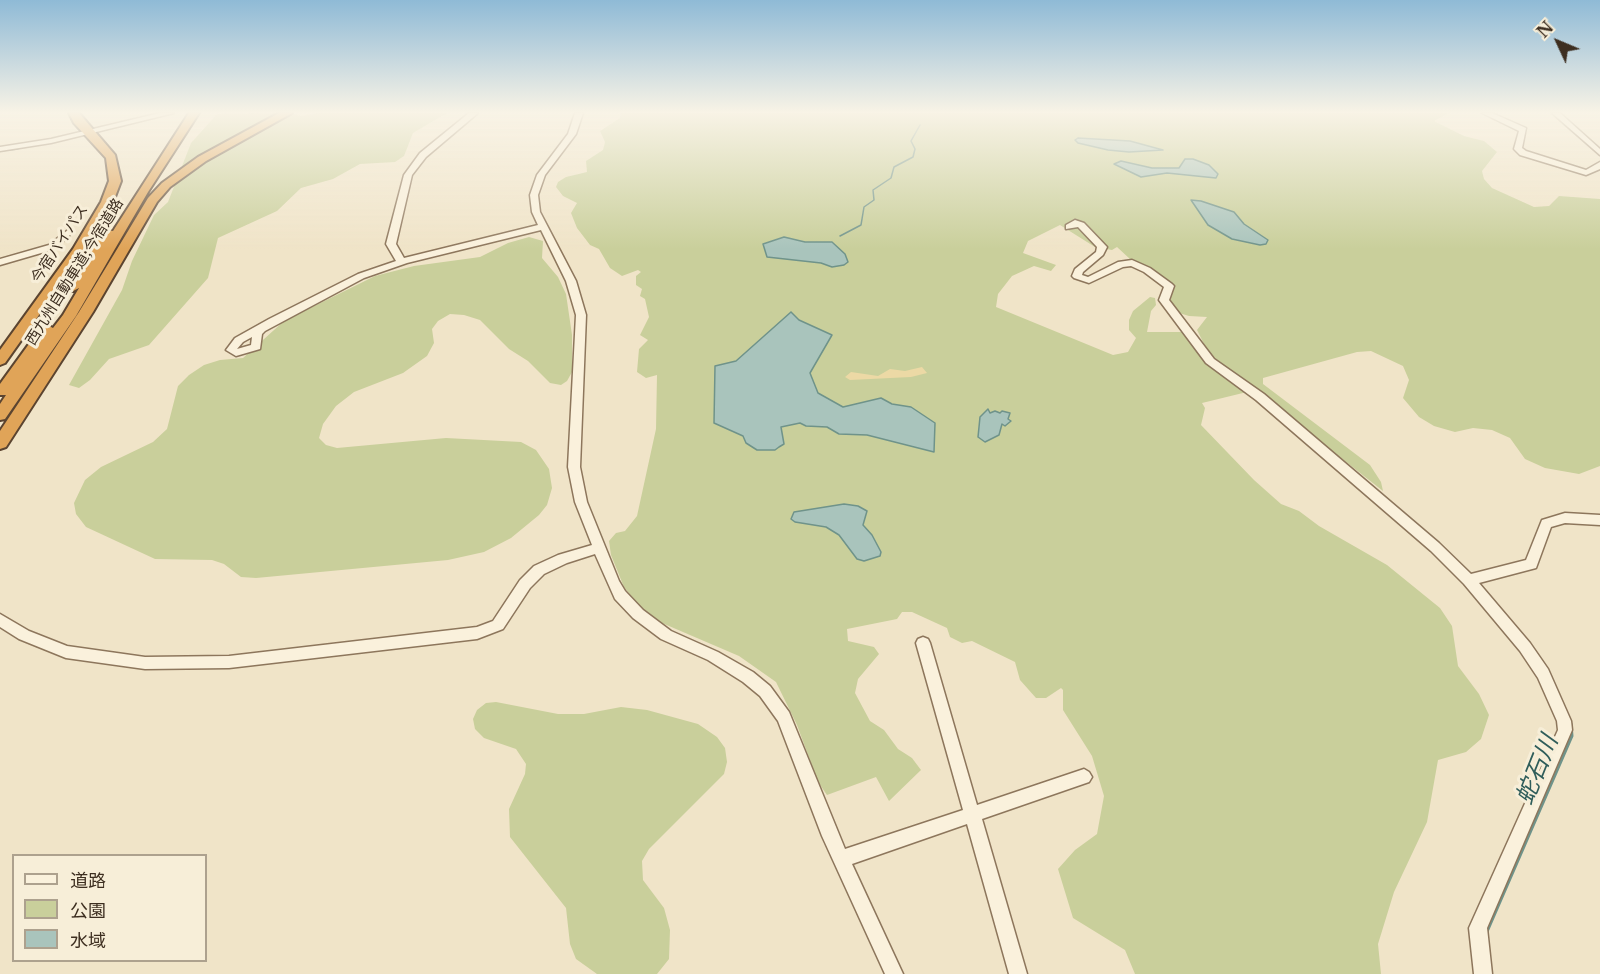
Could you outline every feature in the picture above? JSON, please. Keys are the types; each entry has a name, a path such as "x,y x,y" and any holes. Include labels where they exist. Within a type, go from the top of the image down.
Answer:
{"highway":[{"name":"今宿バイパス","path":"0,360 79,250 113,188 114,166 111,158"},
{"name":"西九州自動車道;今宿道路","path":"0,396 60,309 153,158"},
{"name":"西九州自動車道;今宿道路","path":"0,415 69,316 160,158"},
{"path":"0,443 86,312 152,200 166,185 203,158"}],"street":[{"path":"401,262 392,244 392,236 408,175 420,158"},
{"path":"555,158 536,186 534,202 543,227 578,298 582,330 575,428 575,480 581,502 620,595 638,614 666,635 732,666 765,691 784,717 841,859 894,974"},
{"path":"1540,158 1586,173 1596,169 1600,164"},
{"path":"1069,227 1075,223 1081,225 1102,247 1100,253 1077,272 1077,276 1084,280 1092,279 1121,264 1132,263 1147,270 1169,286 1164,300 1210,361 1260,397 1473,578 1536,660 1564,721 1565,730 1478,928 1483,974"},
{"path":"273,321 343,284 401,262 543,227"},
{"path":"0,262 52,247 68,233"},
{"path":"1473,578 1531,564 1546,523 1565,519 1600,520"},
{"path":"0,620 24,635 66,652 145,663 229,662 477,633 498,625 525,584 539,570 563,559 600,547"},
{"path":"922,643 1018,974"},
{"path":"841,859 1084,777"}],"green space":[{"path":"185,158 400,158 395,162 360,164 333,179 301,188 277,211 218,238 208,278 149,345 109,359 90,380 79,388 69,385 122,290 132,261 154,215 168,202"},
{"path":"590,158 1492,158 1482,171 1484,179 1492,188 1534,207 1549,206 1559,196 1600,199 1600,466 1579,474 1545,468 1525,459 1510,438 1492,430 1473,428 1455,432 1434,426 1419,417 1403,398 1409,380 1403,366 1371,351 1357,352 1263,378 1263,384 1370,465 1381,482 1383,491 1209,354 1197,330 1207,317 1189,316 1176,312 1166,300 1171,288 1144,272 1117,247 1112,250 1095,247 1060,225 1028,241 1023,253 1056,265 1051,271 1034,266 1012,276 998,294 996,307 1113,355 1128,352 1136,338 1129,330 1129,320 1133,311 1150,297 1155,298 1156,305 1151,311 1147,332 1182,332 1206,363 1247,392 1202,403 1205,408 1201,425 1254,480 1281,504 1299,511 1319,526 1387,565 1440,608 1452,626 1458,666 1479,694 1489,715 1481,739 1466,752 1438,760 1427,822 1394,892 1378,944 1381,974 1135,974 1125,950 1073,918 1058,869 1075,850 1097,834 1104,796 1092,756 1063,710 1063,690 1061,688 1046,698 1036,698 1020,680 1015,662 972,641 962,643 950,637 947,628 912,612 902,612 897,619 847,629 848,641 874,647 879,654 858,679 855,693 870,721 884,730 898,749 912,758 921,770 889,801 876,777 827,795 818,782 797,725 776,682 739,656 662,623 639,606 624,587 611,555 609,541 616,533 625,531 637,516 656,429 657,375 646,378 637,372 639,349 648,340 640,335 649,317 645,299 640,296 642,289 636,285 636,276 641,272 638,270 622,276 610,268 599,249 590,245 577,228 571,213 577,203 563,196 556,187 558,182 566,177 587,172 586,161"},
{"path":"529,237 543,241 542,258 558,277 566,294 572,335 572,372 567,381 561,385 550,383 528,361 509,349 480,320 450,314 438,321 432,329 434,343 427,356 403,373 354,392 336,406 323,424 319,438 326,445 337,448 446,438 521,442 536,450 549,469 552,488 547,505 539,515 511,538 484,552 448,560 256,578 241,577 224,564 212,560 155,559 86,527 76,514 74,503 85,480 101,467 153,442 167,429 178,386 204,365 220,360 243,358 284,321 375,276 414,266 480,257 508,243"},
{"path":"496,702 558,714 584,714 621,707 647,710 698,724 717,737 725,748 727,762 724,774 649,849 642,861 643,880 664,908 670,930 669,959 657,974 597,974 576,959 570,944 566,908 510,837 509,809 525,774 526,764 516,749 484,738 475,729 473,719 477,710 486,703"}],"sand":[{"path":"922,367 927,373 911,377 850,380 845,377 851,372 878,376 890,369 905,371"}],"water":[{"path":"1185,159 1193,159 1209,165 1218,174 1216,178 1167,173 1141,177 1114,164 1121,161 1152,168 1179,168"},
{"path":"1191,200 1234,212 1244,224 1268,240 1266,244 1260,245 1232,239 1208,225"},
{"path":"784,237 805,242 832,242 845,254 848,262 832,267 821,263 767,257 763,244"},
{"path":"791,312 799,320 832,335 810,373 818,393 843,407 881,398 892,404 911,407 935,423 934,452 867,435 839,434 827,427 806,426 800,423 781,427 784,444 775,450 757,450 746,443 743,436 714,423 715,366 736,361"},
{"path":"988,409 990,413 1002,411 1010,413 1008,419 1011,421 1005,426 1002,424 999,435 985,442 978,437 980,417"},
{"path":"844,504 858,506 867,511 863,525 872,535 881,552 880,556 864,561 857,559 839,535 826,527 795,522 791,519 794,512"}],"waterway":[{"path":"840,236 861,225 864,207 874,200 873,190 891,178 894,167 910,158"},
{"name":"蛇石川","path":"1534,649 1546,667"},
{"name":"蛇石川","path":"1486,934 1572,736 1571,724"}]}
